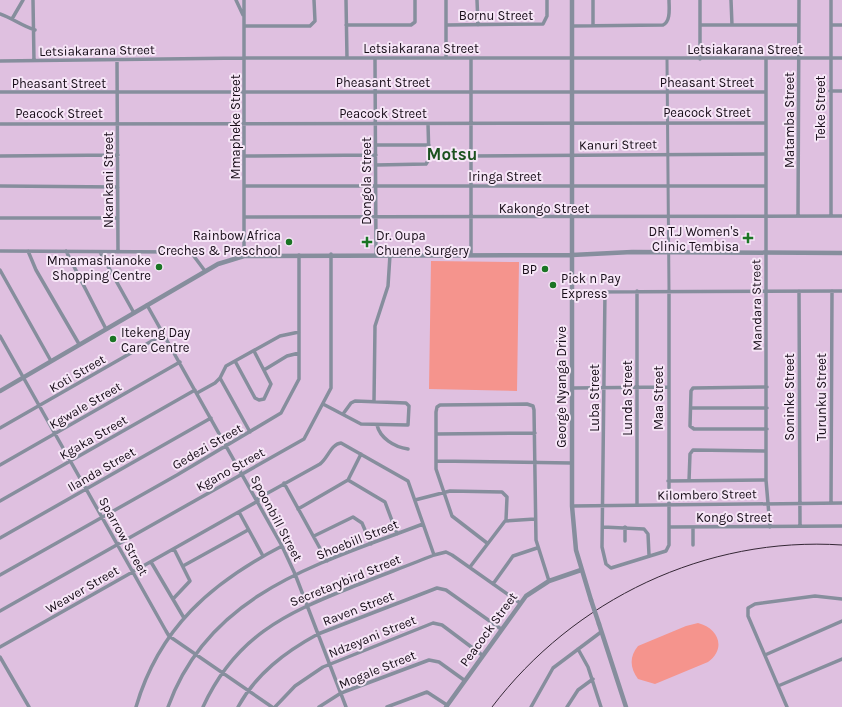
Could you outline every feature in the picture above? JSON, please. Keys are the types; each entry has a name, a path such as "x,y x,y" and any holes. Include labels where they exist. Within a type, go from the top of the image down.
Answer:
{"street":[{"path":"12,19 23,0"},
{"path":"33,0 35,30 34,61"},
{"name":"Mmapheke Street","path":"236,0 244,17 244,256"},
{"path":"244,0 244,17"},
{"path":"244,26 310,26 315,21 314,0"},
{"path":"346,0 347,58"},
{"path":"346,26 413,25 415,20 415,0"},
{"path":"446,0 446,58"},
{"path":"477,0 478,25"},
{"name":"Bornu Street","path":"447,25 543,24 547,19 547,0"},
{"name":"George Nyanga Drive","path":"572,0 573,388 571,463 574,540 591,600 626,707"},
{"path":"593,0 593,26"},
{"path":"572,26 663,25 667,23 668,19 669,0"},
{"path":"700,0 700,59"},
{"path":"731,0 732,25"},
{"name":"Matamba Street","path":"798,216 799,0"},
{"name":"Teke Street","path":"831,0 831,216"},
{"path":"0,14 21,25 35,30"},
{"path":"701,25 799,25"},
{"path":"831,25 842,25"},
{"name":"Letsiakarana Street","path":"0,61 244,58 842,58"},
{"path":"470,58 471,255"},
{"name":"Dongola Street","path":"374,59 376,255"},
{"path":"667,59 669,291"},
{"name":"Mandara Street","path":"766,59 766,480 770,527"},
{"name":"Nkankani Street","path":"117,60 118,252"},
{"path":"830,91 842,91"},
{"name":"Pheasant Street","path":"0,92 765,92"},
{"name":"Peacock Street","path":"0,124 766,123"},
{"path":"376,166 424,164 429,160 428,124"},
{"path":"376,145 429,145"},
{"name":"Kanuri Street","path":"470,156 766,154"},
{"path":"0,156 118,155"},
{"path":"245,156 376,155"},
{"path":"0,186 118,187"},
{"name":"Iringa Street","path":"245,186 766,186"},
{"name":"Kakongo Street","path":"245,217 668,218 842,216"},
{"path":"0,218 118,218"},
{"path":"0,251 189,254 196,258 205,271"},
{"path":"28,251 34,266 79,344"},
{"path":"66,251 106,329"},
{"path":"100,252 134,313"},
{"path":"0,390 205,271 218,264 244,256 331,254 572,255 637,253 842,253"},
{"name":"Kgano Street","path":"0,611 304,439 330,392 331,254"},
{"name":"Gedezi Street","path":"0,575 250,432 277,416 283,410 298,381 299,255"},
{"path":"374,401 375,326 388,286 390,255"},
{"path":"0,270 51,361"},
{"name":"Luba Street","path":"605,291 603,552 608,567 614,568 649,556"},
{"name":"Lunda Street","path":"637,291 637,505"},
{"name":"Maa Street","path":"649,556 668,548 669,291"},
{"name":"Soninke Street","path":"799,291 800,526"},
{"name":"Turunku Street","path":"831,503 832,291"},
{"path":"573,292 842,291"},
{"name":"Spoonbill Street","path":"147,305 243,473 282,546 295,574 346,707"},
{"name":"Kgaka Street","path":"0,501 70,461 215,383 220,378 224,369 235,361 280,336 299,332"},
{"name":"Koti Street","path":"0,428 164,334"},
{"name":"Sparrow Street","path":"0,336 169,636 221,673 273,707"},
{"path":"235,361 258,400 265,398 271,386 254,351"},
{"path":"264,370 288,356 299,353"},
{"name":"Kgwale Street","path":"0,465 180,362"},
{"path":"220,378 250,432"},
{"path":"573,388 668,387"},
{"path":"767,387 694,387 691,390 690,426 693,429 767,429"},
{"path":"323,404 361,424 377,425 408,425 409,405 406,402 353,402 343,414"},
{"path":"487,543 453,518 443,491 436,461 436,409 440,405 527,404 534,408 535,519 537,548 549,581"},
{"path":"691,408 767,408"},
{"name":"Ilanda Street","path":"0,538 211,418"},
{"path":"377,425 381,436 401,447 408,449"},
{"path":"436,434 535,433"},
{"name":"Weaver Street","path":"0,647 238,512 324,460 334,446 339,443 406,480 410,485 434,555"},
{"path":"689,481 690,454 693,450 766,451"},
{"path":"298,509 348,480 361,454"},
{"path":"436,461 571,463"},
{"path":"348,480 385,502 396,534"},
{"path":"668,481 766,480"},
{"path":"284,483 327,561"},
{"path":"415,500 443,491 504,493 507,498 506,520 470,567"},
{"name":"Kilombero Street","path":"572,506 842,503"},
{"path":"238,512 263,556"},
{"path":"314,536 352,517 362,523 371,544"},
{"path":"506,520 535,519"},
{"name":"Shoebill Street","path":"168,707 178,685 195,655 213,633 243,605 295,574 423,524"},
{"name":"Kongo Street","path":"669,527 842,526"},
{"path":"602,527 641,528 646,531 649,556"},
{"path":"624,541 625,527"},
{"path":"693,527 693,545"},
{"path":"183,566 248,530"},
{"path":"136,707 145,683 169,636 184,618 228,577 282,546"},
{"path":"493,584 513,556 537,548"},
{"path":"173,599 190,581 174,549"},
{"name":"Secretarybird Street","path":"203,707 221,673 243,648 262,631 307,605 434,555 449,553 520,603"},
{"path":"151,562 184,618"},
{"name":"Peacock Street","path":"446,706 520,603 531,591 549,581 582,570"},
{"name":"Raven Street","path":"238,707 248,691 277,660 289,651 318,634 440,588 501,629"},
{"path":"787,707 748,616 747,610 750,606 815,596 842,599"},
{"path":"765,655 842,621"},
{"name":"Ndzeyani Street","path":"273,707 303,679 329,664 436,623 445,627 482,655"},
{"path":"531,707 553,668 601,632"},
{"path":"578,649 586,662 593,679 601,707"},
{"path":"0,657 29,707"},
{"path":"778,686 842,659"},
{"name":"Mogale Street","path":"319,707 341,693 429,660 439,662 464,680"},
{"path":"567,707 578,690 593,679"},
{"path":"387,707 427,692 446,706"}],"shaded area":[{"path":"431,261 519,262 517,391 429,389"},
{"path":"698,623 711,629 718,639 717,651 714,657 708,662 655,684 638,679 633,671 632,658 638,646 686,626"}],"railway":[{"path":"492,707 525,669 562,635 603,606 647,582 693,564 741,551 791,545 842,545"}],"place":[{"name":"DR T.J Women's Clinic Tembisa","path":"748,238"},
{"name":"Rainbow Africa Creches & Preschool","path":"289,242"},
{"name":"Dr. Oupa Chuene Surgery","path":"367,242"},
{"name":"Mmamashianoke Shopping Centre","path":"159,267"},
{"name":"BP","path":"545,269"},
{"name":"Pick n Pay Express","path":"553,285"},
{"name":"Itekeng Day Care Centre","path":"113,339"}],"district":[{"name":"Motsu","path":"452,154"}]}
